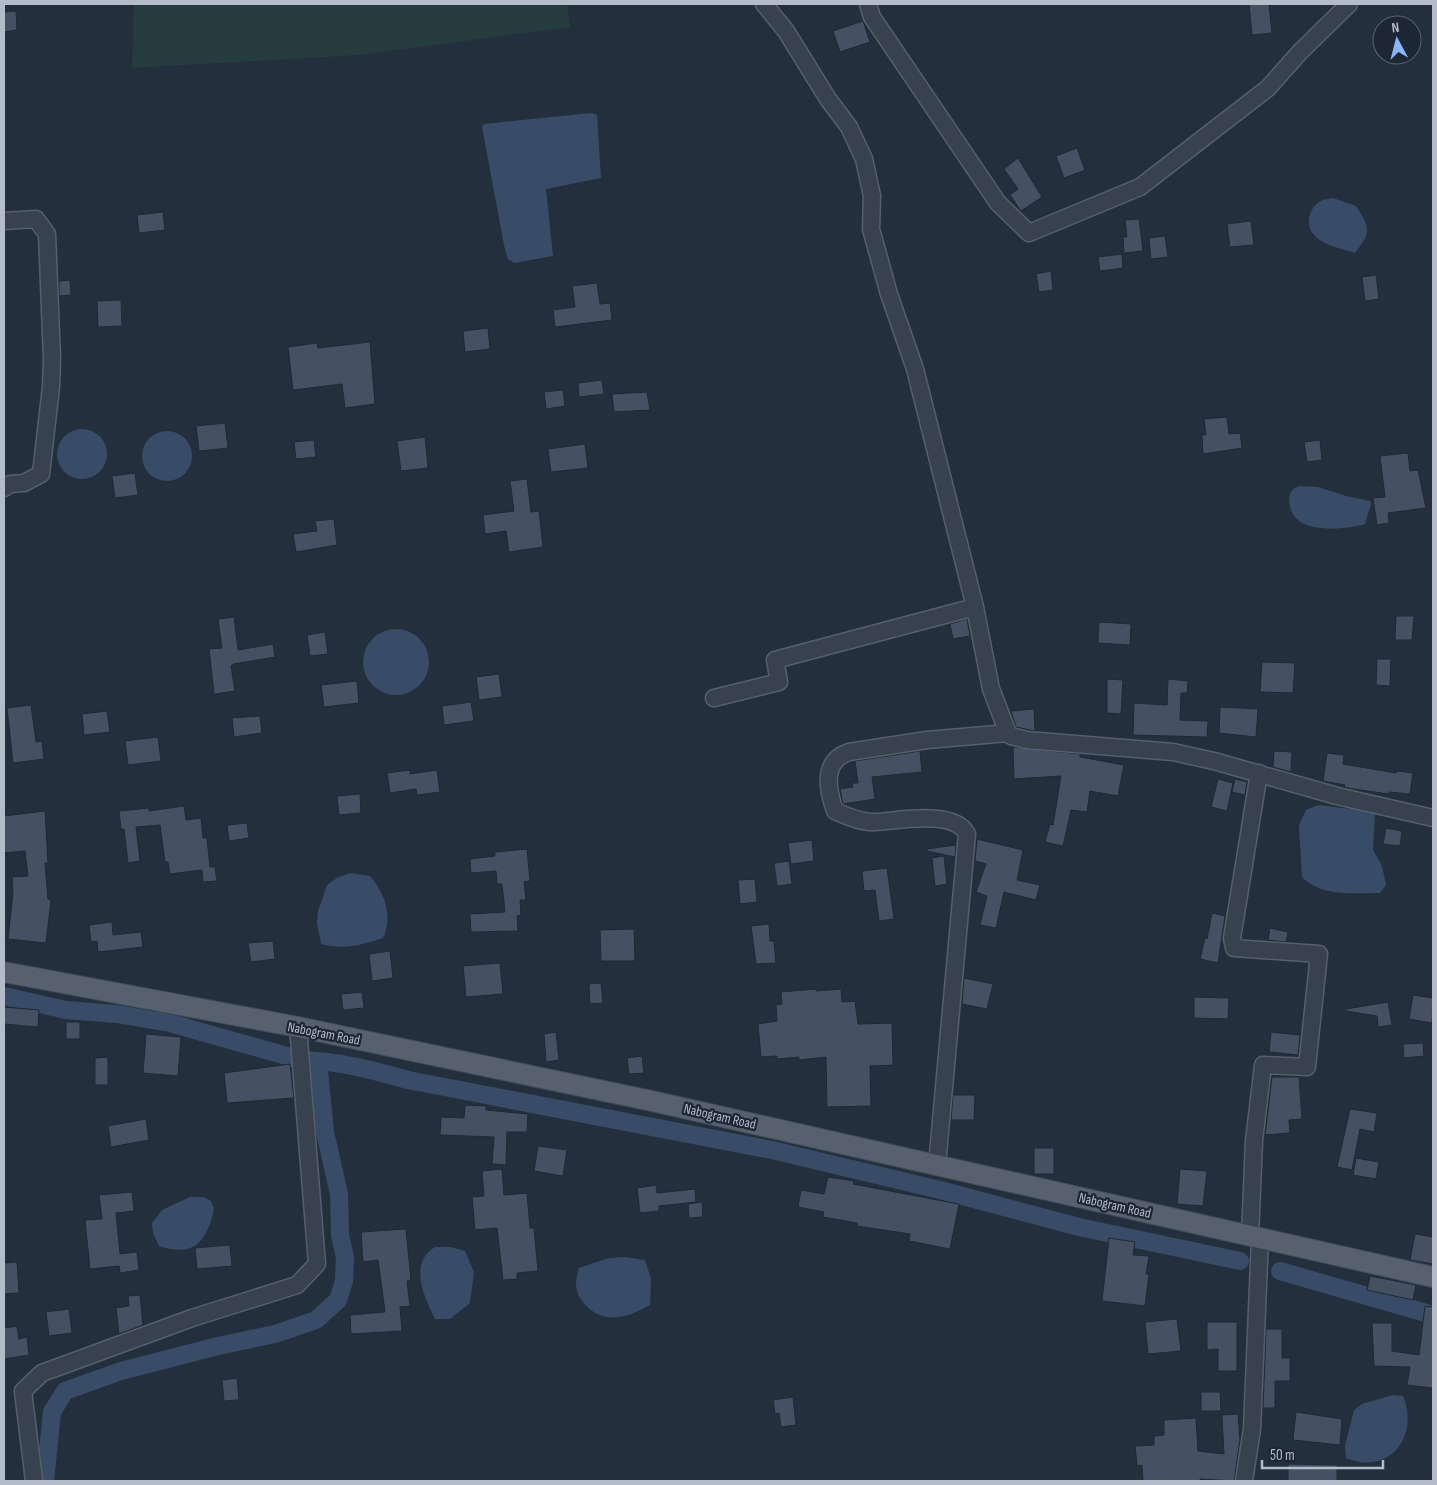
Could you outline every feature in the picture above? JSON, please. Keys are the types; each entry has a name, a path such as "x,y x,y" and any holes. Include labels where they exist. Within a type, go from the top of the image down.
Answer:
{"main road":[{"name":"Nabogram Road","path":"4,972 298,1033 652,1101 1433,1277"}],"street":[{"path":"764,4 786,31 828,99 849,127 864,159 872,196 871,229 889,294 915,369 975,608 991,689 1008,733 1011,736 1027,740 1173,752 1259,773 1337,796 1433,818"},
{"path":"868,4 872,17 970,164 998,203 1029,233 1140,186 1268,88 1349,4"},
{"path":"4,221 36,219 48,234 52,359 51,387 40,474 24,483 10,484 4,488"},
{"path":"714,698 779,682 774,660 975,608"},
{"path":"937,1165 967,834 964,828 948,821 906,818 874,822 850,818 835,811 831,801 831,765 838,756 849,752 927,740 1008,733"},
{"path":"1244,1481 1252,1429 1255,1237 1254,1140 1263,1065 1307,1067 1320,954 1234,948 1233,946 1259,773"},
{"path":"34,1481 22,1391 42,1373 192,1318 298,1285 317,1264 298,1033"}],"green space":[{"path":"134,4 567,4 570,27 359,55 132,68"}],"water":[{"path":"591,113 597,115 601,178 546,189 553,256 514,263 508,259 505,250 482,127 484,124"},
{"path":"1333,198 1356,206 1366,225 1366,235 1355,253 1323,242 1311,231 1309,218 1312,210 1319,202"},
{"path":"82,429 92,431 100,436 105,444 107,454 105,464 100,472 92,477 82,479 72,477 64,472 59,464 57,454 59,444 64,436 72,431"},
{"path":"167,431 177,433 185,438 190,446 192,456 190,466 185,474 177,479 167,481 157,479 149,474 144,466 142,456 144,446 149,438 157,433"},
{"path":"1301,486 1318,487 1370,501 1371,504 1365,524 1333,529 1310,526 1301,522 1294,515 1289,498 1294,488"},
{"path":"390,629 402,629 414,634 424,644 429,656 427,675 414,690 402,695 390,695 378,690 368,680 363,668 363,656 368,644 378,634"},
{"path":"1318,805 1375,812 1373,850 1382,866 1386,885 1380,893 1328,891 1319,888 1302,877 1299,825 1306,810"},
{"path":"350,873 370,876 380,890 387,914 386,930 383,938 352,946 337,947 321,944 317,923 318,911 327,885 337,878"},
{"path":"190,1197 203,1197 211,1201 214,1209 203,1238 190,1248 181,1250 159,1246 153,1233 152,1223 162,1210"},
{"path":"435,1247 450,1247 465,1251 474,1272 470,1303 450,1319 435,1319 423,1291 420,1271 422,1262"},
{"path":"624,1257 645,1260 651,1279 650,1305 632,1314 623,1316 606,1317 598,1314 583,1302 578,1294 576,1281 579,1268 609,1258"},
{"path":"1393,1395 1403,1396 1407,1411 1407,1425 1404,1438 1397,1449 1387,1457 1375,1462 1361,1462 1346,1458 1345,1446 1354,1410 1362,1404"}],"building":[{"path":"1249,4 1269,4 1272,33 1252,35"},
{"path":"16,11 17,30 4,32 4,12"},
{"path":"863,21 870,42 840,52 833,31"},
{"path":"1077,148 1085,170 1064,178 1056,156"},
{"path":"1018,158 1042,197 1021,211 1010,195 1018,189 1004,169"},
{"path":"163,212 165,230 139,233 137,215"},
{"path":"1139,219 1143,251 1124,253 1123,237 1127,237 1125,220"},
{"path":"1251,221 1254,245 1230,247 1227,224"},
{"path":"1165,236 1168,257 1151,259 1149,238"},
{"path":"1122,254 1123,268 1100,271 1098,257"},
{"path":"1051,271 1053,290 1039,292 1036,274"},
{"path":"1376,275 1379,299 1365,301 1362,277"},
{"path":"70,280 71,295 59,296 59,281"},
{"path":"597,283 600,304 610,303 612,320 555,327 553,310 575,307 572,286"},
{"path":"121,300 122,326 98,327 97,301"},
{"path":"488,328 490,349 465,352 463,331"},
{"path":"370,342 375,404 345,408 342,384 293,390 288,347 317,343 318,348"},
{"path":"602,380 604,394 579,397 578,383"},
{"path":"563,390 565,406 546,409 544,392"},
{"path":"647,392 650,410 614,412 612,394"},
{"path":"1227,417 1229,434 1240,433 1242,448 1203,454 1202,435 1206,435 1204,419"},
{"path":"225,423 228,448 199,451 196,426"},
{"path":"425,437 428,468 401,471 397,441"},
{"path":"314,440 316,457 296,459 294,442"},
{"path":"1320,440 1322,460 1307,462 1304,442"},
{"path":"585,444 588,468 551,472 548,449"},
{"path":"1408,453 1410,471 1418,470 1426,508 1388,513 1389,523 1377,525 1373,498 1385,497 1380,456"},
{"path":"135,473 138,495 115,498 112,476"},
{"path":"527,479 531,512 539,511 543,547 509,552 506,531 485,534 483,515 514,511 510,481"},
{"path":"334,519 337,545 296,552 293,534 317,531 315,521"},
{"path":"1396,616 1414,616 1412,640 1395,640"},
{"path":"234,617 238,650 273,644 275,657 233,664 231,666 235,691 214,694 209,649 222,648 218,619"},
{"path":"967,619 970,636 953,639 950,624"},
{"path":"1099,622 1131,624 1130,645 1098,643"},
{"path":"325,632 328,654 310,656 307,635"},
{"path":"1377,659 1391,659 1390,686 1376,685"},
{"path":"1262,662 1295,663 1293,693 1260,692"},
{"path":"499,674 502,697 479,700 476,677"},
{"path":"1107,679 1123,680 1121,714 1107,713"},
{"path":"1168,679 1188,681 1187,693 1181,693 1180,720 1208,721 1207,737 1133,735 1134,703 1167,705"},
{"path":"357,681 359,703 324,707 321,685"},
{"path":"471,702 474,721 444,725 442,706"},
{"path":"31,705 36,742 42,741 44,759 13,763 7,708"},
{"path":"1220,707 1258,709 1256,737 1219,733"},
{"path":"1034,709 1035,731 1016,727 1011,711"},
{"path":"107,711 110,732 84,735 82,714"},
{"path":"260,716 262,733 234,737 232,718"},
{"path":"158,737 161,761 128,765 125,741"},
{"path":"1013,747 1080,754 1080,757 1124,765 1118,796 1090,791 1087,812 1071,810 1063,846 1045,842 1050,824 1053,825 1061,776 1014,779"},
{"path":"920,751 922,772 872,777 875,799 843,804 840,789 853,787 852,783 858,783 855,761"},
{"path":"1274,751 1292,752 1291,772 1273,767"},
{"path":"1327,753 1344,755 1343,764 1396,773 1397,771 1413,773 1410,794 1389,792 1389,794 1353,789 1344,787 1345,785 1323,781"},
{"path":"410,770 410,774 437,770 440,792 417,795 416,789 390,793 387,773"},
{"path":"1218,779 1233,783 1227,811 1211,807"},
{"path":"1235,779 1247,782 1245,795 1232,792"},
{"path":"360,794 361,813 339,815 337,796"},
{"path":"184,806 186,820 201,818 203,838 207,838 210,867 215,867 217,881 203,882 202,870 170,874 168,862 165,862 160,825 136,827 140,861 128,863 124,829 121,829 119,811 149,808 149,811"},
{"path":"45,811 48,863 45,863 48,899 51,900 46,943 8,939 13,892 12,877 28,876 25,851 4,853 4,816"},
{"path":"247,823 249,838 229,841 227,825"},
{"path":"1386,828 1402,831 1400,846 1383,844"},
{"path":"977,839 1023,850 1017,880 1040,885 1036,900 1004,892 996,928 980,925 987,896 976,892 986,864 975,861"},
{"path":"812,840 814,861 791,864 788,843"},
{"path":"956,845 955,857 927,851 927,849"},
{"path":"527,849 530,881 524,882 526,900 520,900 521,915 517,916 518,931 471,932 470,914 505,912 502,884 497,884 496,871 471,873 470,859 495,856 495,852"},
{"path":"944,856 947,884 935,886 932,858"},
{"path":"789,861 792,884 777,886 774,863"},
{"path":"887,868 894,919 879,921 875,890 864,891 862,871"},
{"path":"755,879 757,902 740,904 738,880"},
{"path":"1212,913 1225,916 1218,963 1200,959 1205,938 1207,939"},
{"path":"112,922 113,935 141,932 143,947 98,952 97,941 91,942 89,925"},
{"path":"769,924 770,941 774,941 776,963 756,964 751,926"},
{"path":"1270,928 1288,932 1286,942 1268,940"},
{"path":"634,929 635,961 601,961 600,930"},
{"path":"273,941 275,959 251,962 248,943"},
{"path":"390,951 393,978 372,981 369,954"},
{"path":"500,963 503,994 466,997 463,966"},
{"path":"964,978 993,984 987,1009 962,1004"},
{"path":"601,983 603,1003 590,1004 589,984"},
{"path":"816,989 816,991 841,989 842,1002 855,1001 858,1024 892,1023 893,1065 870,1066 871,1106 827,1107 826,1057 799,1060 799,1057 777,1059 777,1056 761,1057 758,1024 777,1021 776,1005 782,1004 781,992"},
{"path":"362,992 364,1008 343,1010 341,994"},
{"path":"1413,995 1433,998 1432,1023 1409,1019"},
{"path":"1194,997 1229,998 1228,1019 1194,1018"},
{"path":"1388,1002 1392,1025 1378,1027 1377,1016 1346,1011 1346,1009"},
{"path":"4,1007 39,1010 38,1027 4,1024"},
{"path":"66,1022 80,1022 80,1039 66,1039"},
{"path":"556,1032 559,1060 546,1062 544,1034"},
{"path":"1271,1032 1300,1035 1298,1055 1269,1052"},
{"path":"146,1034 181,1037 178,1076 143,1073"},
{"path":"1423,1043 1424,1056 1404,1058 1403,1044"},
{"path":"642,1056 644,1073 629,1074 627,1058"},
{"path":"108,1057 108,1085 95,1085 95,1058"},
{"path":"290,1064 294,1098 227,1103 224,1073"},
{"path":"1272,1077 1299,1077 1302,1119 1289,1120 1290,1133 1265,1135"},
{"path":"953,1095 975,1095 974,1120 951,1120"},
{"path":"465,1105 486,1106 486,1110 528,1114 527,1132 507,1132 506,1165 492,1164 494,1137 440,1135 441,1117 464,1118"},
{"path":"1350,1109 1377,1113 1374,1132 1360,1129 1352,1170 1337,1167"},
{"path":"146,1119 149,1140 111,1147 108,1126"},
{"path":"538,1146 567,1150 563,1176 534,1171"},
{"path":"1034,1148 1054,1148 1054,1174 1034,1174"},
{"path":"1356,1158 1379,1162 1376,1179 1353,1175"},
{"path":"502,1169 504,1195 527,1193 530,1228 534,1228 538,1271 517,1273 517,1279 503,1280 497,1228 475,1230 472,1197 484,1196 482,1171"},
{"path":"1180,1169 1207,1171 1203,1206 1177,1204"},
{"path":"828,1177 854,1181 853,1184 959,1204 950,1249 909,1241 910,1234 857,1226 857,1223 823,1217 824,1212 798,1207 801,1190 824,1194"},
{"path":"656,1185 657,1193 695,1189 696,1202 659,1206 659,1211 640,1213 637,1188"},
{"path":"132,1192 134,1211 116,1213 120,1254 137,1252 139,1270 120,1273 119,1266 90,1269 85,1220 102,1219 99,1195"},
{"path":"702,1202 703,1217 689,1218 688,1204"},
{"path":"406,1229 411,1280 407,1281 410,1306 400,1307 402,1331 351,1334 350,1315 385,1312 378,1260 363,1262 361,1232"},
{"path":"1415,1234 1433,1237 1433,1264 1410,1260"},
{"path":"1109,1238 1135,1242 1133,1255 1149,1256 1146,1274 1149,1274 1145,1306 1102,1301"},
{"path":"230,1245 232,1266 197,1269 195,1248"},
{"path":"17,1262 19,1293 4,1294 4,1263"},
{"path":"1370,1276 1416,1285 1413,1300 1367,1290"},
{"path":"140,1295 143,1325 119,1334 116,1308 129,1306 128,1296"},
{"path":"1425,1306 1433,1307 1433,1388 1407,1385 1410,1367 1374,1366 1372,1323 1392,1323 1392,1351 1419,1355"},
{"path":"69,1309 72,1333 49,1336 46,1312"},
{"path":"1177,1319 1181,1351 1148,1354 1145,1322"},
{"path":"1207,1322 1237,1322 1237,1371 1218,1371 1218,1349 1207,1350"},
{"path":"17,1326 19,1339 27,1337 29,1355 4,1359 4,1328"},
{"path":"1266,1329 1282,1329 1282,1358 1290,1358 1290,1381 1275,1381 1275,1408 1263,1408"},
{"path":"237,1378 239,1400 224,1401 222,1380"},
{"path":"1201,1392 1220,1392 1221,1411 1201,1411"},
{"path":"793,1397 796,1425 781,1427 779,1413 775,1414 773,1400"},
{"path":"1296,1412 1342,1419 1340,1445 1293,1440"},
{"path":"1238,1414 1240,1440 1234,1481 1200,1479 1200,1481 1143,1481 1142,1465 1137,1466 1135,1446 1154,1445 1154,1436 1164,1435 1164,1420 1196,1418 1198,1451 1224,1454 1222,1415"},
{"path":"1288,1464 1337,1465 1337,1481 1288,1481"}],"waterway":[{"path":"4,996 66,1010 117,1014 170,1023 301,1060 355,1067 408,1080 772,1150 940,1190 1079,1227 1240,1261"},
{"path":"45,1481 52,1412 65,1391 121,1371 218,1346 275,1334 316,1320 338,1300 344,1281 345,1258 340,1235 339,1194 325,1132 318,1061"},
{"path":"1280,1271 1433,1315"}]}
